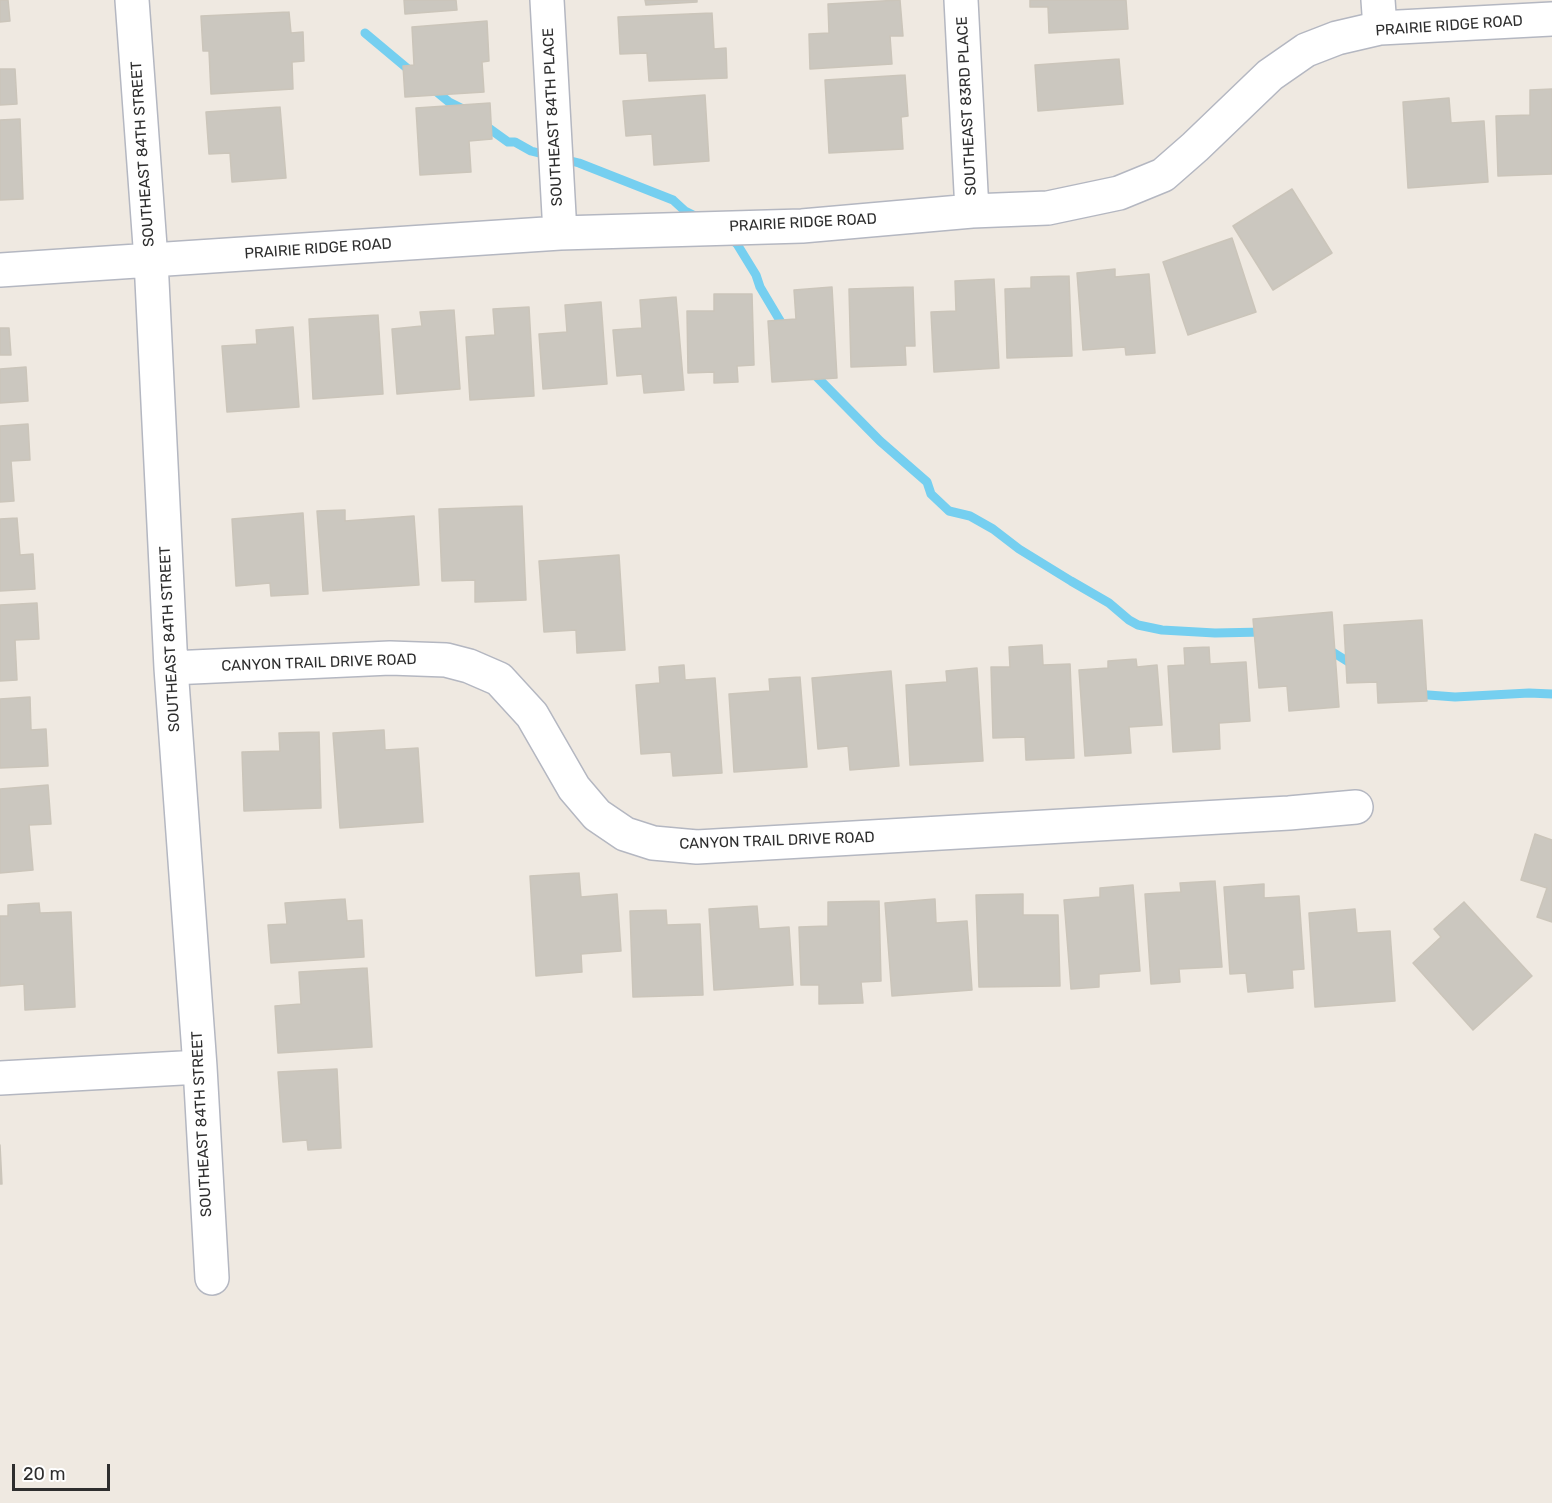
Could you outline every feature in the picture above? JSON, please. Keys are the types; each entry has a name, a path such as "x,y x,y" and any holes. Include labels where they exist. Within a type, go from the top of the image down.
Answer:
{"street":[{"name":"SOUTHEAST 84TH STREET","path":"132,0 151,260 171,668 200,1067 212,1278"},
{"name":"SOUTHEAST 84TH PLACE","path":"547,0 560,233"},
{"name":"SOUTHEAST 83RD PLACE","path":"961,0 972,212"},
{"name":"PRAIRIE RIDGE ROAD","path":"0,270 560,233 802,226 1048,207 1119,193 1163,175 1270,75 1306,50 1337,38 1379,14 1552,19"},
{"name":"CANYON TRAIL DRIVE ROAD","path":"171,668 390,658 446,660 470,666 499,679 532,715 574,788 597,815 625,834 653,843 697,847 1278,814 1356,807"},
{"path":"0,1078 200,1067"}],"building":[{"path":"0,0 8,0 10,21 0,22"},
{"path":"404,0 456,0 457,10 405,14"},
{"path":"645,0 697,0 697,2 646,5"},
{"path":"900,0 903,36 890,36 892,64 810,69 809,34 829,33 828,4"},
{"path":"1030,0 1126,0 1128,29 1049,33 1048,7 1030,7"},
{"path":"289,12 291,33 303,32 304,61 292,62 293,89 211,94 209,51 203,51 201,16"},
{"path":"712,13 714,49 726,48 727,78 649,81 647,53 620,54 618,17"},
{"path":"487,21 489,61 482,62 484,92 405,97 403,66 414,65 412,27"},
{"path":"1119,59 1123,104 1038,111 1035,65"},
{"path":"0,69 15,69 17,104 0,105"},
{"path":"905,75 908,116 901,117 903,149 829,153 825,80"},
{"path":"1552,89 1552,174 1498,176 1496,116 1530,115 1530,90"},
{"path":"705,95 709,161 654,165 652,134 626,136 623,101"},
{"path":"1449,98 1451,123 1484,121 1488,182 1408,188 1403,102"},
{"path":"490,103 492,139 469,141 471,172 420,175 416,108"},
{"path":"280,107 286,178 232,182 230,153 209,154 206,112"},
{"path":"20,119 23,199 0,200 0,120"},
{"path":"1292,189 1332,253 1273,290 1233,226"},
{"path":"1232,238 1256,312 1188,335 1163,262"},
{"path":"1115,269 1115,277 1149,274 1155,353 1126,355 1125,347 1083,350 1077,273"},
{"path":"1069,276 1072,356 1007,358 1005,289 1031,288 1031,277"},
{"path":"994,279 999,368 934,372 931,312 956,311 955,281"},
{"path":"832,287 837,378 772,382 768,321 796,319 794,290"},
{"path":"913,287 915,346 905,346 906,365 851,367 849,289"},
{"path":"714,294 752,294 754,365 737,366 738,382 714,383 714,372 688,373 687,311 714,311"},
{"path":"676,297 684,390 644,393 642,374 617,376 613,330 642,328 640,300"},
{"path":"601,302 607,384 543,389 539,334 567,332 565,305"},
{"path":"529,307 534,396 470,400 466,337 495,335 493,309"},
{"path":"454,310 460,389 397,394 392,329 422,326 420,312"},
{"path":"378,315 383,394 313,399 309,319"},
{"path":"293,327 299,407 227,412 222,346 257,344 256,330"},
{"path":"0,328 9,328 11,355 0,355"},
{"path":"26,367 28,401 0,403 0,369"},
{"path":"28,424 30,460 11,461 14,501 0,502 0,426"},
{"path":"522,506 526,600 475,602 475,580 442,581 439,509"},
{"path":"345,510 345,521 414,516 419,585 323,591 317,511"},
{"path":"303,513 308,594 271,596 270,583 236,586 232,519"},
{"path":"17,518 20,555 33,554 35,589 0,591 0,519"},
{"path":"619,555 625,650 577,653 576,630 544,632 539,561"},
{"path":"37,603 39,639 15,640 17,680 0,681 0,605"},
{"path":"1332,612 1339,707 1289,711 1287,686 1259,688 1253,619"},
{"path":"1422,620 1427,701 1378,703 1377,682 1347,683 1344,625"},
{"path":"1042,645 1043,665 1070,664 1074,758 1026,760 1025,737 993,738 991,667 1010,667 1009,647"},
{"path":"1209,647 1210,664 1246,662 1250,721 1219,723 1220,749 1173,752 1168,666 1185,665 1184,648"},
{"path":"1136,659 1137,667 1157,665 1162,725 1129,727 1131,753 1085,756 1079,670 1108,668 1108,661"},
{"path":"684,665 685,680 715,678 722,773 673,776 671,752 641,754 636,685 660,683 659,667"},
{"path":"977,668 983,761 910,765 906,685 947,682 946,671"},
{"path":"891,671 899,766 850,770 848,746 818,749 812,678"},
{"path":"800,677 807,767 734,772 729,694 770,691 769,679"},
{"path":"30,697 31,730 46,729 48,766 0,768 0,699"},
{"path":"384,730 385,750 418,748 423,822 340,828 333,733"},
{"path":"319,732 321,808 244,811 242,752 280,751 279,733"},
{"path":"48,785 51,824 29,825 33,870 0,873 0,789"},
{"path":"1535,834 1552,840 1552,922 1537,917 1547,888 1521,880"},
{"path":"579,873 581,897 617,894 621,951 581,954 582,972 536,976 530,876"},
{"path":"1215,881 1222,967 1179,969 1180,982 1151,984 1145,894 1181,892 1180,883"},
{"path":"1264,884 1264,898 1299,896 1304,969 1292,970 1293,988 1248,992 1246,973 1230,974 1224,887"},
{"path":"1133,885 1140,971 1099,974 1099,987 1071,989 1064,900 1100,897 1100,888"},
{"path":"1023,894 1023,915 1058,915 1060,986 979,987 976,895"},
{"path":"345,899 347,921 362,920 364,957 271,963 268,925 287,924 285,903"},
{"path":"935,899 936,923 967,921 972,990 892,996 885,903"},
{"path":"879,901 881,981 861,982 863,1003 819,1004 819,985 801,985 799,927 828,926 828,902"},
{"path":"1464,902 1532,976 1473,1030 1413,963 1441,937 1434,929"},
{"path":"39,903 40,913 71,912 75,1007 25,1010 24,984 0,986 0,916 8,916 8,905"},
{"path":"757,906 759,929 789,927 793,985 714,990 709,909"},
{"path":"1355,909 1357,933 1390,931 1395,1001 1315,1007 1309,913"},
{"path":"666,910 667,925 700,924 703,995 633,997 630,911"},
{"path":"367,968 372,1047 278,1053 275,1006 301,1004 299,972"},
{"path":"337,1069 341,1148 308,1150 307,1140 283,1142 278,1072"},
{"path":"0,1145 2,1184 0,1184"}],"waterway":[{"path":"365,33 414,74"},
{"path":"432,88 449,102 465,110"},
{"path":"483,124 508,142 515,142 531,151 579,163 673,200 685,211 699,218"},
{"path":"728,237 737,244 785,329"},
{"path":"811,371 880,441 927,482 931,494 949,511 970,516 993,529 1019,549 1109,603 1129,620 1138,625 1162,630 1215,633 1264,632"},
{"path":"1326,648 1355,666"},
{"path":"1415,694 1455,697 1552,694"}]}
